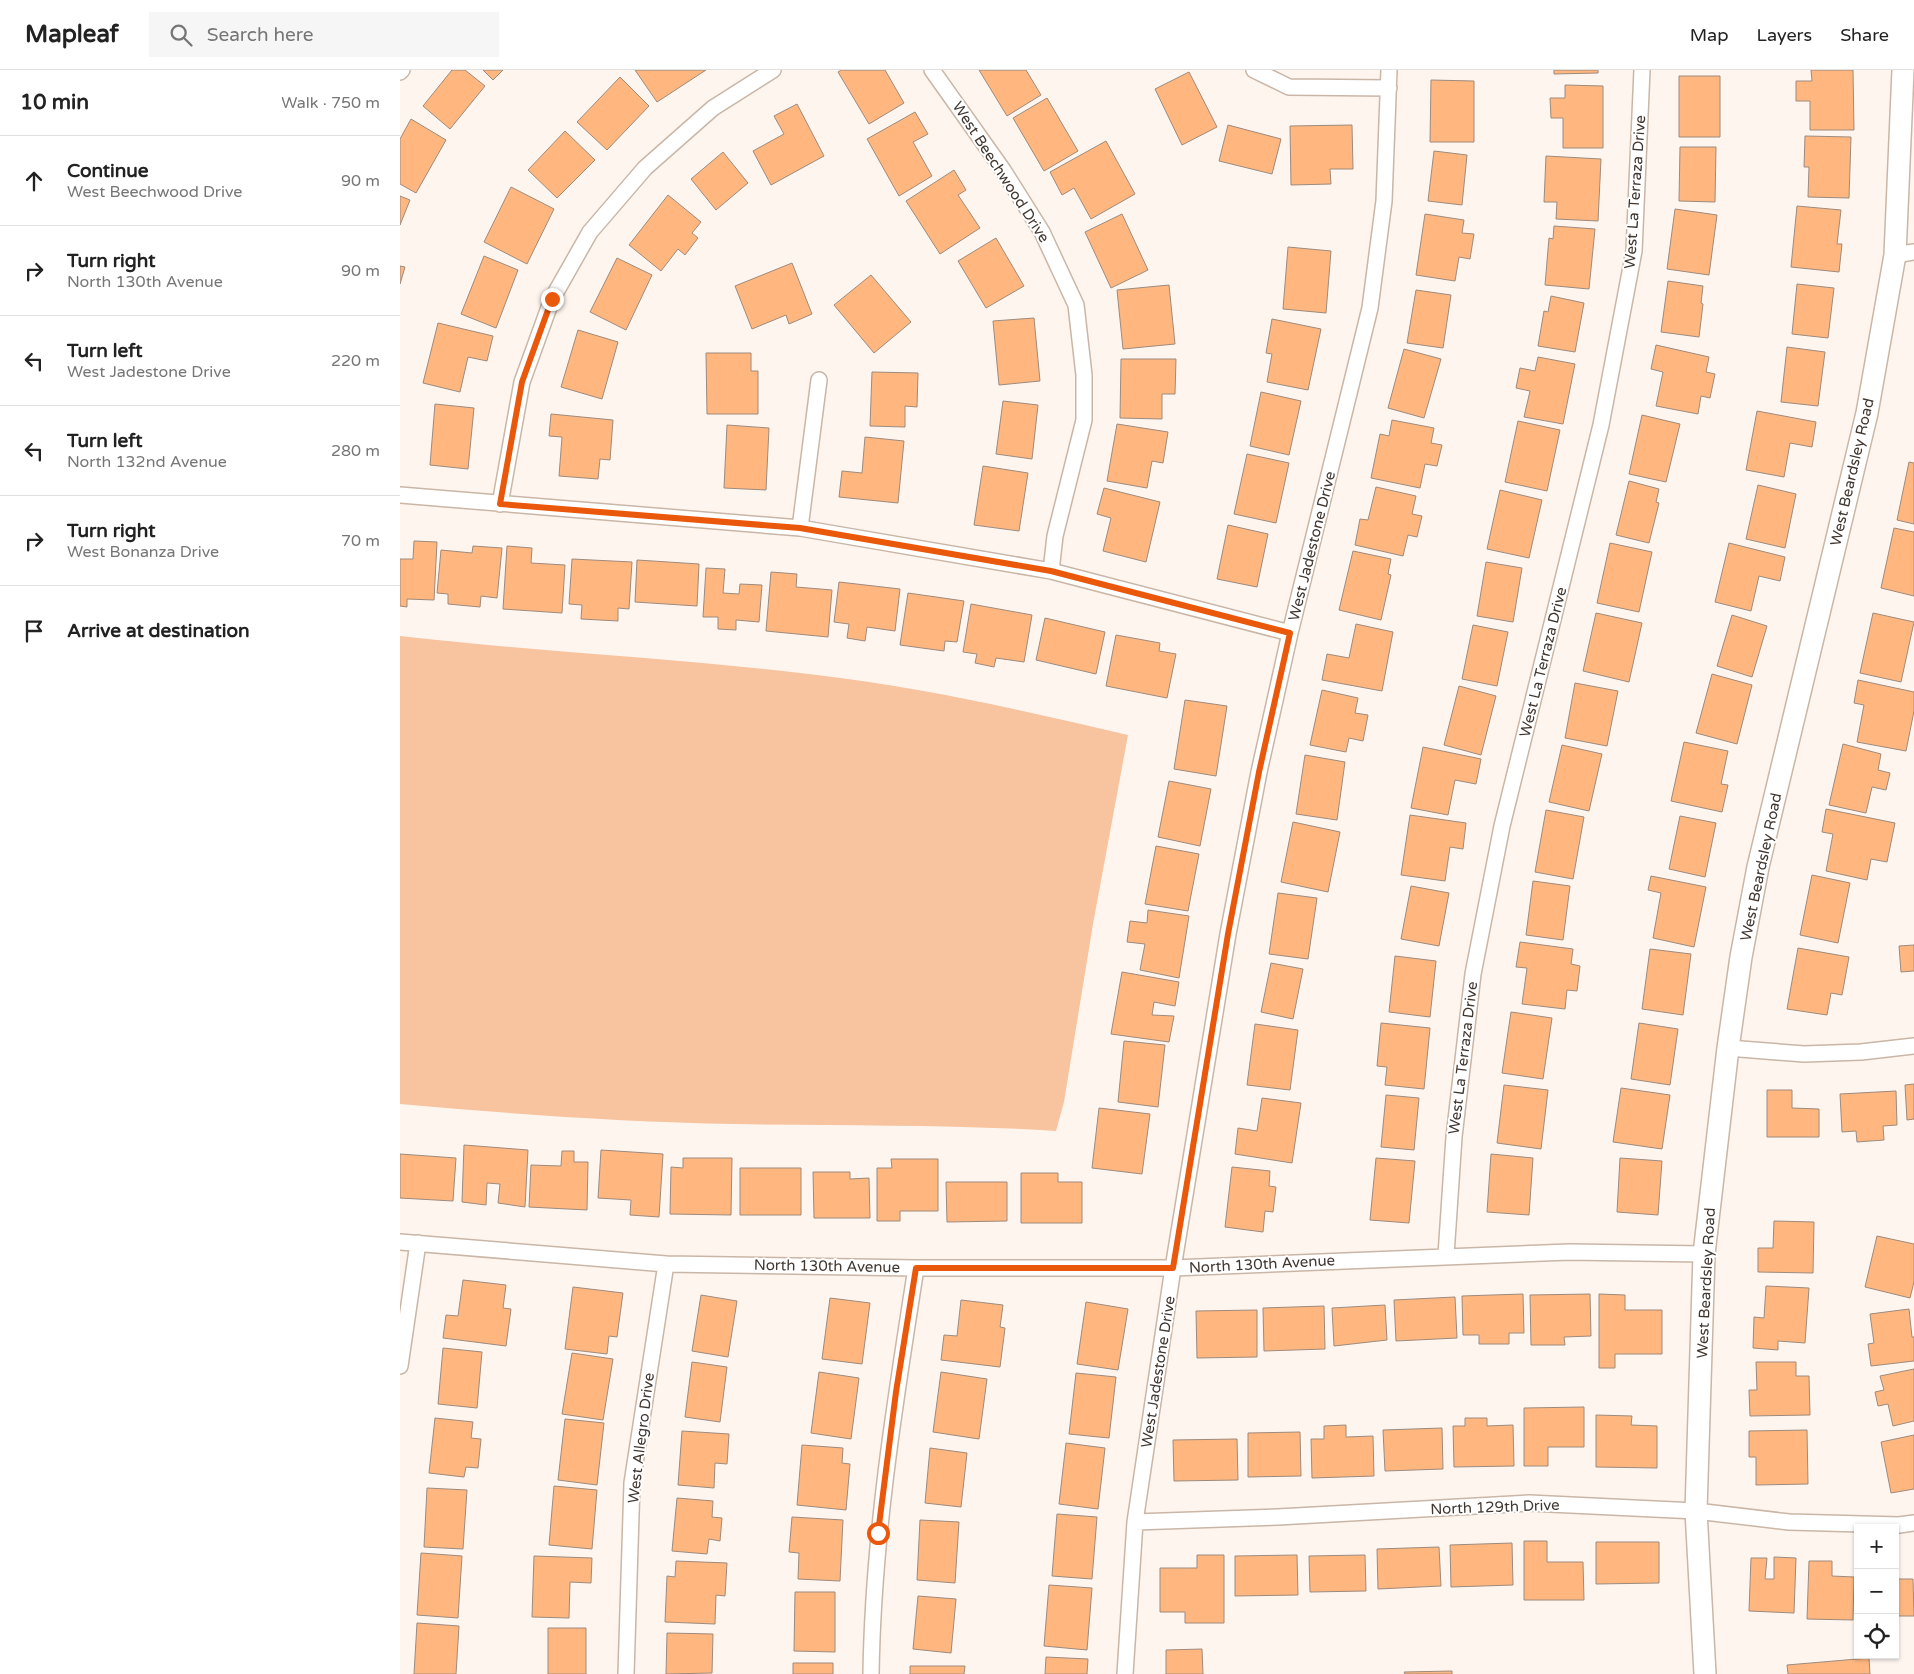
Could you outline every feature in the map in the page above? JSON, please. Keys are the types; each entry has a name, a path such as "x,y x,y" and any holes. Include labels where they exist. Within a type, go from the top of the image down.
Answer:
{"street":[{"path":"500,504 522,382 552,299 590,232 645,168 713,108 773,70"},
{"name":"West Beechwood Drive","path":"932,70 997,162 1042,232 1076,305 1084,375 1084,420 1057,527 1051,571"},
{"path":"1254,70 1289,87 1389,88"},
{"name":"West Jadestone Drive","path":"1125,1674 1135,1522 1173,1268 1228,934 1259,772 1290,633 1370,308 1384,201 1389,70"},
{"name":"West La Terraza Drive","path":"1446,1255 1454,1138 1473,974 1502,826 1601,426 1634,251 1642,70"},
{"name":"West Beardsley Road","path":"1705,1674 1696,1511 1704,1254 1728,1048 1741,957 1758,867 1905,254 1903,70"},
{"path":"800,528 819,380"},
{"path":"400,496 800,528 1051,571 1290,633"},
{"path":"1728,1048 1804,1054 1861,1052 1914,1046"},
{"name":"North 130th Avenue","path":"400,1242 666,1264 916,1268 1173,1268 1446,1255 1569,1252 1704,1254"},
{"path":"400,1366 418,1244"},
{"name":"West Allegro Drive","path":"626,1674 632,1483 666,1264"},
{"path":"871,1674 878,1533 896,1392 916,1268"},
{"name":"North 129th Drive","path":"1135,1522 1278,1517 1529,1503 1696,1511 1789,1522 1899,1525 1914,1523"}],"shaded area":[{"path":"400,636 765,669 856,680 973,700 1128,735 1093,924 1064,1102 1056,1131 936,1126 735,1124 651,1121 400,1104"}],"building":[{"path":"452,70 465,70 485,86 450,129 423,106"},
{"path":"483,70 503,70 493,80"},
{"path":"635,70 706,70 657,102"},
{"path":"841,70 885,70 904,103 869,124 838,72"},
{"path":"979,70 1026,70 1041,95 1007,116"},
{"path":"1554,70 1598,70 1598,73 1554,74"},
{"path":"1811,70 1853,70 1854,130 1810,130 1810,101 1796,101 1796,81 1812,81"},
{"path":"1189,72 1217,127 1182,145 1155,89"},
{"path":"1679,76 1720,76 1720,137 1679,137"},
{"path":"620,77 649,106 607,150 577,122"},
{"path":"1431,80 1474,81 1474,142 1430,142"},
{"path":"1565,85 1603,86 1603,148 1563,148 1563,118 1551,118 1550,98 1565,98"},
{"path":"1047,98 1078,151 1044,171 1013,118"},
{"path":"797,104 824,156 771,185 753,151 784,134 774,116"},
{"path":"915,112 928,134 913,142 932,176 899,196 867,139"},
{"path":"411,119 446,140 416,193 400,184 400,139"},
{"path":"1228,125 1281,139 1272,174 1219,161"},
{"path":"1352,125 1353,169 1330,169 1331,184 1291,185 1290,126"},
{"path":"565,131 595,160 557,198 528,170"},
{"path":"1805,136 1851,137 1849,198 1808,197 1809,167 1804,167"},
{"path":"1106,141 1135,194 1091,219 1074,188 1062,195 1050,172"},
{"path":"1680,147 1716,147 1715,202 1679,201"},
{"path":"1434,151 1467,155 1462,205 1428,201"},
{"path":"723,152 748,183 716,210 691,179"},
{"path":"1546,156 1601,159 1598,221 1556,219 1557,202 1544,202"},
{"path":"954,170 966,190 958,195 980,228 940,254 906,201"},
{"path":"511,187 554,209 527,264 484,242"},
{"path":"668,195 701,222 692,233 698,238 685,255 678,249 661,271 629,245"},
{"path":"400,196 410,200 400,225"},
{"path":"1797,206 1841,210 1837,244 1842,244 1839,272 1791,267"},
{"path":"1675,209 1717,215 1709,275 1667,269"},
{"path":"1122,214 1148,270 1111,288 1085,232"},
{"path":"1425,214 1464,220 1462,233 1474,234 1470,259 1459,257 1455,281 1416,275"},
{"path":"1554,226 1595,229 1589,289 1545,285 1549,238 1553,239"},
{"path":"996,238 1024,286 986,308 958,261"},
{"path":"1288,247 1331,251 1326,313 1283,309"},
{"path":"484,256 518,270 496,328 461,314"},
{"path":"617,258 652,275 626,330 590,312"},
{"path":"792,263 812,314 789,324 786,315 752,329 735,286"},
{"path":"400,266 405,267 400,284"},
{"path":"871,275 911,322 874,353 834,305"},
{"path":"1668,281 1703,286 1699,337 1661,332"},
{"path":"1797,284 1834,288 1828,338 1792,334"},
{"path":"1169,285 1175,344 1123,349 1117,290"},
{"path":"1416,290 1451,295 1443,348 1407,343"},
{"path":"1551,296 1584,303 1575,352 1538,346 1544,311 1548,312"},
{"path":"1034,318 1040,381 999,385 993,321"},
{"path":"1272,319 1321,329 1308,390 1267,382 1272,354 1266,353"},
{"path":"438,323 493,336 487,361 468,357 460,392 423,383"},
{"path":"578,330 618,342 602,399 561,387"},
{"path":"1656,345 1709,357 1706,372 1715,374 1710,398 1701,396 1698,414 1656,406 1663,372 1651,369"},
{"path":"1787,347 1825,352 1818,406 1781,402"},
{"path":"1404,349 1441,359 1424,418 1388,408"},
{"path":"706,353 751,353 751,371 758,371 758,414 707,414"},
{"path":"1538,357 1575,364 1563,424 1524,417 1530,391 1516,388 1520,368 1535,371"},
{"path":"1121,359 1176,359 1175,394 1162,394 1162,419 1120,418"},
{"path":"872,372 918,373 917,407 905,406 905,427 870,426"},
{"path":"1261,392 1301,401 1289,455 1250,446"},
{"path":"1003,401 1038,405 1032,459 996,454"},
{"path":"435,404 474,408 468,469 430,465"},
{"path":"1757,411 1816,422 1812,447 1790,443 1784,477 1746,470"},
{"path":"551,414 613,420 610,460 600,459 598,479 559,476 562,437 549,436"},
{"path":"1642,415 1680,424 1666,482 1629,474"},
{"path":"1392,420 1434,428 1431,443 1442,445 1437,466 1425,464 1420,488 1371,478 1380,434 1389,436"},
{"path":"1518,421 1560,430 1547,491 1505,482"},
{"path":"1117,424 1168,432 1163,463 1152,461 1147,488 1107,481"},
{"path":"727,425 769,428 766,490 724,488"},
{"path":"865,437 904,441 898,503 839,497 842,471 862,473"},
{"path":"1247,454 1289,463 1276,523 1234,514"},
{"path":"1909,462 1914,463 1914,524 1897,520"},
{"path":"983,466 1028,473 1019,531 974,525"},
{"path":"1629,481 1659,489 1656,502 1659,503 1649,543 1616,535"},
{"path":"1758,485 1796,494 1785,548 1746,539"},
{"path":"1376,487 1416,496 1412,514 1422,516 1417,537 1408,535 1403,556 1355,545 1360,519 1368,520"},
{"path":"1104,488 1160,502 1146,562 1103,551 1111,518 1097,514"},
{"path":"1500,490 1542,500 1529,558 1487,549"},
{"path":"1228,525 1268,534 1257,587 1217,579"},
{"path":"1894,528 1914,532 1914,596 1881,588"},
{"path":"414,541 437,542 434,600 407,599 407,607 400,606 400,559 413,559"},
{"path":"1610,543 1652,552 1639,612 1597,603"},
{"path":"1729,543 1785,557 1780,581 1759,576 1751,611 1715,602"},
{"path":"473,546 502,548 497,598 481,596 480,607 448,604 448,594 437,593 441,550 472,553"},
{"path":"507,546 532,548 531,563 565,565 562,613 503,609"},
{"path":"1353,551 1391,559 1388,574 1391,575 1381,620 1339,610"},
{"path":"572,559 632,562 629,609 618,608 618,621 581,619 582,605 569,604"},
{"path":"637,560 699,564 697,606 635,602"},
{"path":"1486,562 1522,568 1513,622 1477,616"},
{"path":"706,568 725,569 723,593 739,594 740,584 762,585 759,622 736,620 736,630 718,629 718,617 703,617"},
{"path":"771,572 797,574 796,587 832,590 828,637 766,631"},
{"path":"839,582 900,589 895,631 867,627 865,641 847,638 849,624 834,622"},
{"path":"908,593 964,601 957,642 945,641 944,651 900,645"},
{"path":"971,604 1032,615 1024,662 996,658 994,667 975,663 977,654 963,652"},
{"path":"1596,613 1642,623 1629,682 1583,671"},
{"path":"1873,613 1914,622 1901,682 1860,673"},
{"path":"1732,615 1767,626 1752,677 1717,666"},
{"path":"1045,618 1105,632 1096,674 1036,660"},
{"path":"1356,624 1393,632 1382,691 1322,680 1327,654 1349,658"},
{"path":"1473,625 1508,632 1497,686 1462,679"},
{"path":"1116,635 1160,643 1159,651 1176,654 1167,698 1106,686"},
{"path":"1712,674 1752,685 1737,744 1696,733"},
{"path":"1858,680 1914,692 1914,711 1906,751 1857,742 1864,705 1854,703"},
{"path":"1575,683 1618,691 1607,746 1565,738"},
{"path":"1459,686 1496,696 1481,755 1444,745"},
{"path":"1322,690 1358,698 1355,713 1368,715 1363,741 1349,738 1346,752 1310,745"},
{"path":"1185,700 1227,706 1216,776 1174,769"},
{"path":"1684,742 1728,751 1721,784 1728,785 1722,812 1671,801"},
{"path":"1843,744 1881,754 1878,770 1890,773 1886,790 1872,787 1866,813 1829,805"},
{"path":"1562,745 1602,754 1589,811 1549,802"},
{"path":"1423,747 1481,759 1476,784 1455,780 1448,815 1411,808"},
{"path":"1305,755 1345,762 1337,820 1296,814"},
{"path":"1169,781 1211,789 1200,846 1158,837"},
{"path":"1826,809 1895,823 1887,862 1871,859 1867,880 1826,871 1833,834 1822,832"},
{"path":"1546,810 1584,817 1573,879 1535,872"},
{"path":"1410,815 1466,823 1463,849 1450,847 1445,881 1401,875"},
{"path":"1680,816 1716,823 1705,877 1669,869"},
{"path":"1293,822 1340,832 1328,892 1281,882"},
{"path":"1156,846 1199,854 1188,911 1145,904"},
{"path":"1812,875 1850,883 1838,943 1800,935"},
{"path":"1651,876 1706,887 1694,947 1653,938 1661,893 1648,890"},
{"path":"1533,881 1570,886 1563,940 1526,935"},
{"path":"1411,886 1449,893 1439,946 1401,939"},
{"path":"1278,893 1317,898 1308,959 1269,954"},
{"path":"1148,910 1189,916 1179,978 1140,970 1145,944 1127,942 1130,921 1147,923"},
{"path":"1520,942 1573,949 1571,964 1580,966 1577,991 1567,990 1565,1009 1522,1004 1527,968 1516,967"},
{"path":"1914,945 1914,971 1901,972 1899,946"},
{"path":"1798,948 1849,957 1842,995 1831,993 1827,1015 1787,1009"},
{"path":"1650,949 1691,954 1683,1015 1642,1009"},
{"path":"1395,956 1436,961 1430,1017 1389,1012"},
{"path":"1271,963 1303,969 1293,1019 1261,1012"},
{"path":"1122,972 1179,982 1175,1006 1154,1002 1152,1015 1174,1016 1169,1042 1111,1034"},
{"path":"1511,1012 1552,1018 1543,1079 1502,1073"},
{"path":"1381,1023 1430,1028 1424,1089 1385,1085 1387,1067 1377,1066"},
{"path":"1639,1023 1678,1029 1670,1085 1631,1079"},
{"path":"1255,1024 1298,1030 1290,1090 1247,1085"},
{"path":"1124,1041 1165,1045 1158,1107 1118,1102"},
{"path":"1914,1084 1914,1119 1907,1120 1905,1085"},
{"path":"1504,1085 1548,1090 1541,1149 1497,1143"},
{"path":"1621,1088 1670,1095 1662,1149 1613,1142"},
{"path":"1767,1090 1792,1090 1792,1108 1819,1109 1819,1137 1767,1137"},
{"path":"1896,1091 1897,1125 1883,1126 1884,1140 1857,1142 1856,1131 1842,1132 1840,1094"},
{"path":"1386,1095 1419,1098 1414,1150 1381,1147"},
{"path":"1262,1098 1301,1103 1292,1163 1235,1154 1238,1128 1257,1131"},
{"path":"1099,1108 1150,1114 1142,1174 1092,1168"},
{"path":"464,1145 528,1150 525,1207 498,1203 500,1184 487,1183 486,1205 462,1202"},
{"path":"601,1150 663,1154 659,1217 630,1215 631,1200 598,1198"},
{"path":"562,1151 574,1151 574,1162 588,1162 587,1210 529,1207 531,1165 561,1166"},
{"path":"400,1154 456,1158 453,1201 400,1198"},
{"path":"1491,1154 1533,1158 1529,1215 1487,1212"},
{"path":"683,1158 732,1158 731,1215 670,1214 671,1167 683,1168"},
{"path":"1376,1158 1415,1161 1409,1223 1370,1220"},
{"path":"1620,1158 1662,1161 1658,1215 1617,1212"},
{"path":"891,1159 938,1159 938,1211 900,1211 900,1221 877,1221 877,1168 892,1168"},
{"path":"1232,1167 1270,1171 1269,1186 1276,1187 1273,1212 1265,1211 1263,1232 1225,1227"},
{"path":"740,1168 801,1168 801,1215 740,1215"},
{"path":"813,1172 850,1172 850,1179 869,1178 870,1218 814,1218"},
{"path":"1021,1173 1058,1173 1058,1182 1082,1182 1082,1223 1021,1223"},
{"path":"946,1182 1007,1182 1007,1221 947,1222"},
{"path":"1774,1221 1814,1222 1813,1273 1758,1272 1758,1248 1773,1248"},
{"path":"1877,1236 1914,1244 1914,1282 1910,1298 1865,1287"},
{"path":"463,1280 506,1285 503,1308 511,1309 506,1346 443,1338 446,1315 458,1316"},
{"path":"1766,1286 1809,1288 1805,1343 1778,1341 1778,1350 1753,1348 1754,1317 1764,1318"},
{"path":"573,1287 623,1293 617,1337 609,1336 607,1354 565,1349"},
{"path":"1523,1294 1524,1333 1509,1333 1509,1344 1479,1344 1479,1335 1463,1335 1462,1296"},
{"path":"1590,1294 1591,1336 1564,1337 1565,1345 1531,1345 1530,1295"},
{"path":"1599,1294 1625,1295 1625,1310 1662,1310 1662,1354 1615,1354 1615,1368 1599,1368"},
{"path":"701,1295 737,1301 728,1357 692,1351"},
{"path":"1455,1297 1457,1338 1396,1341 1394,1300"},
{"path":"830,1298 870,1303 862,1364 822,1359"},
{"path":"961,1300 1003,1305 1000,1327 1005,1328 1000,1367 941,1360 944,1335 957,1336"},
{"path":"1086,1302 1128,1309 1118,1370 1077,1364"},
{"path":"1385,1305 1387,1340 1334,1346 1332,1308"},
{"path":"1324,1306 1325,1349 1264,1351 1263,1308"},
{"path":"1909,1309 1912,1337 1914,1337 1914,1361 1871,1366 1868,1344 1874,1343 1870,1314"},
{"path":"1257,1310 1257,1357 1197,1358 1196,1311"},
{"path":"443,1348 482,1352 477,1408 438,1404"},
{"path":"572,1353 613,1359 603,1420 562,1414"},
{"path":"692,1362 727,1367 720,1422 685,1417"},
{"path":"1756,1362 1796,1362 1796,1376 1809,1376 1810,1415 1750,1416 1749,1390 1757,1390"},
{"path":"1914,1369 1914,1421 1893,1426 1888,1404 1878,1406 1875,1392 1884,1390 1880,1376"},
{"path":"819,1372 859,1378 851,1439 811,1433"},
{"path":"941,1372 987,1379 979,1439 933,1432"},
{"path":"1076,1373 1116,1377 1109,1438 1069,1434"},
{"path":"1584,1407 1584,1447 1548,1447 1548,1466 1524,1466 1524,1408"},
{"path":"1596,1415 1632,1416 1631,1425 1657,1426 1657,1468 1596,1467"},
{"path":"435,1418 473,1422 471,1438 481,1439 478,1468 466,1467 464,1477 429,1473"},
{"path":"1465,1418 1487,1418 1487,1426 1513,1425 1514,1466 1454,1467 1453,1426 1465,1426"},
{"path":"565,1419 604,1423 597,1485 558,1480"},
{"path":"1346,1425 1346,1437 1373,1436 1374,1476 1312,1478 1311,1439 1324,1439 1324,1426"},
{"path":"1442,1428 1443,1469 1385,1471 1383,1430"},
{"path":"1807,1430 1808,1484 1756,1485 1756,1457 1749,1457 1749,1431"},
{"path":"682,1431 729,1434 727,1464 715,1463 714,1488 678,1485"},
{"path":"1300,1432 1301,1476 1248,1477 1248,1433"},
{"path":"1914,1435 1914,1489 1891,1493 1881,1442"},
{"path":"1237,1439 1238,1480 1174,1481 1173,1440"},
{"path":"1066,1443 1105,1448 1098,1509 1059,1504"},
{"path":"802,1445 843,1448 842,1463 850,1464 846,1510 797,1505"},
{"path":"930,1448 967,1453 961,1507 925,1503"},
{"path":"554,1486 597,1490 592,1549 549,1545"},
{"path":"427,1488 467,1490 463,1549 424,1547"},
{"path":"677,1498 713,1501 712,1517 722,1518 720,1541 709,1539 707,1554 672,1551"},
{"path":"1057,1514 1097,1517 1092,1579 1052,1576"},
{"path":"792,1517 843,1520 840,1581 798,1579 799,1553 789,1552"},
{"path":"920,1520 959,1522 955,1583 917,1580"},
{"path":"1524,1541 1547,1541 1547,1562 1583,1562 1584,1600 1524,1600"},
{"path":"1596,1542 1659,1542 1659,1583 1596,1584"},
{"path":"1512,1543 1513,1585 1451,1587 1450,1545"},
{"path":"1439,1547 1441,1586 1378,1589 1377,1549"},
{"path":"421,1553 462,1556 458,1618 417,1615"},
{"path":"1197,1555 1224,1555 1224,1623 1185,1623 1185,1612 1160,1612 1160,1568 1197,1568"},
{"path":"1297,1555 1298,1595 1235,1596 1235,1556"},
{"path":"1365,1555 1366,1591 1310,1592 1309,1556"},
{"path":"534,1556 592,1558 591,1583 570,1582 569,1618 532,1617"},
{"path":"1774,1557 1796,1558 1794,1613 1749,1611 1751,1558 1767,1558 1765,1579 1774,1579"},
{"path":"676,1561 727,1563 725,1596 716,1595 715,1624 665,1622 667,1576 675,1577"},
{"path":"1809,1561 1832,1561 1832,1576 1854,1577 1853,1620 1807,1619"},
{"path":"1899,1579 1913,1579 1914,1616 1899,1616"},
{"path":"1049,1585 1092,1588 1087,1650 1044,1646"},
{"path":"795,1592 835,1592 835,1652 794,1651"},
{"path":"918,1596 956,1599 951,1653 913,1649"},
{"path":"417,1623 459,1626 456,1674 414,1674"},
{"path":"548,1628 586,1628 586,1674 548,1674"},
{"path":"667,1633 713,1634 712,1673 666,1674"},
{"path":"1202,1649 1203,1674 1166,1674 1166,1650"},
{"path":"1046,1657 1088,1659 1087,1674 1045,1674"},
{"path":"1869,1659 1870,1674 1788,1674 1787,1665"},
{"path":"793,1663 833,1663 833,1674 793,1674"},
{"path":"910,1666 965,1666 964,1674 910,1674"},
{"path":"1452,1671 1452,1674 1405,1674 1404,1672"}],"route":[{"path":"552,299 522,382 500,504 800,528 1051,571 1290,633 1259,772 1228,934 1173,1268 916,1268 896,1392 878,1533"}]}
